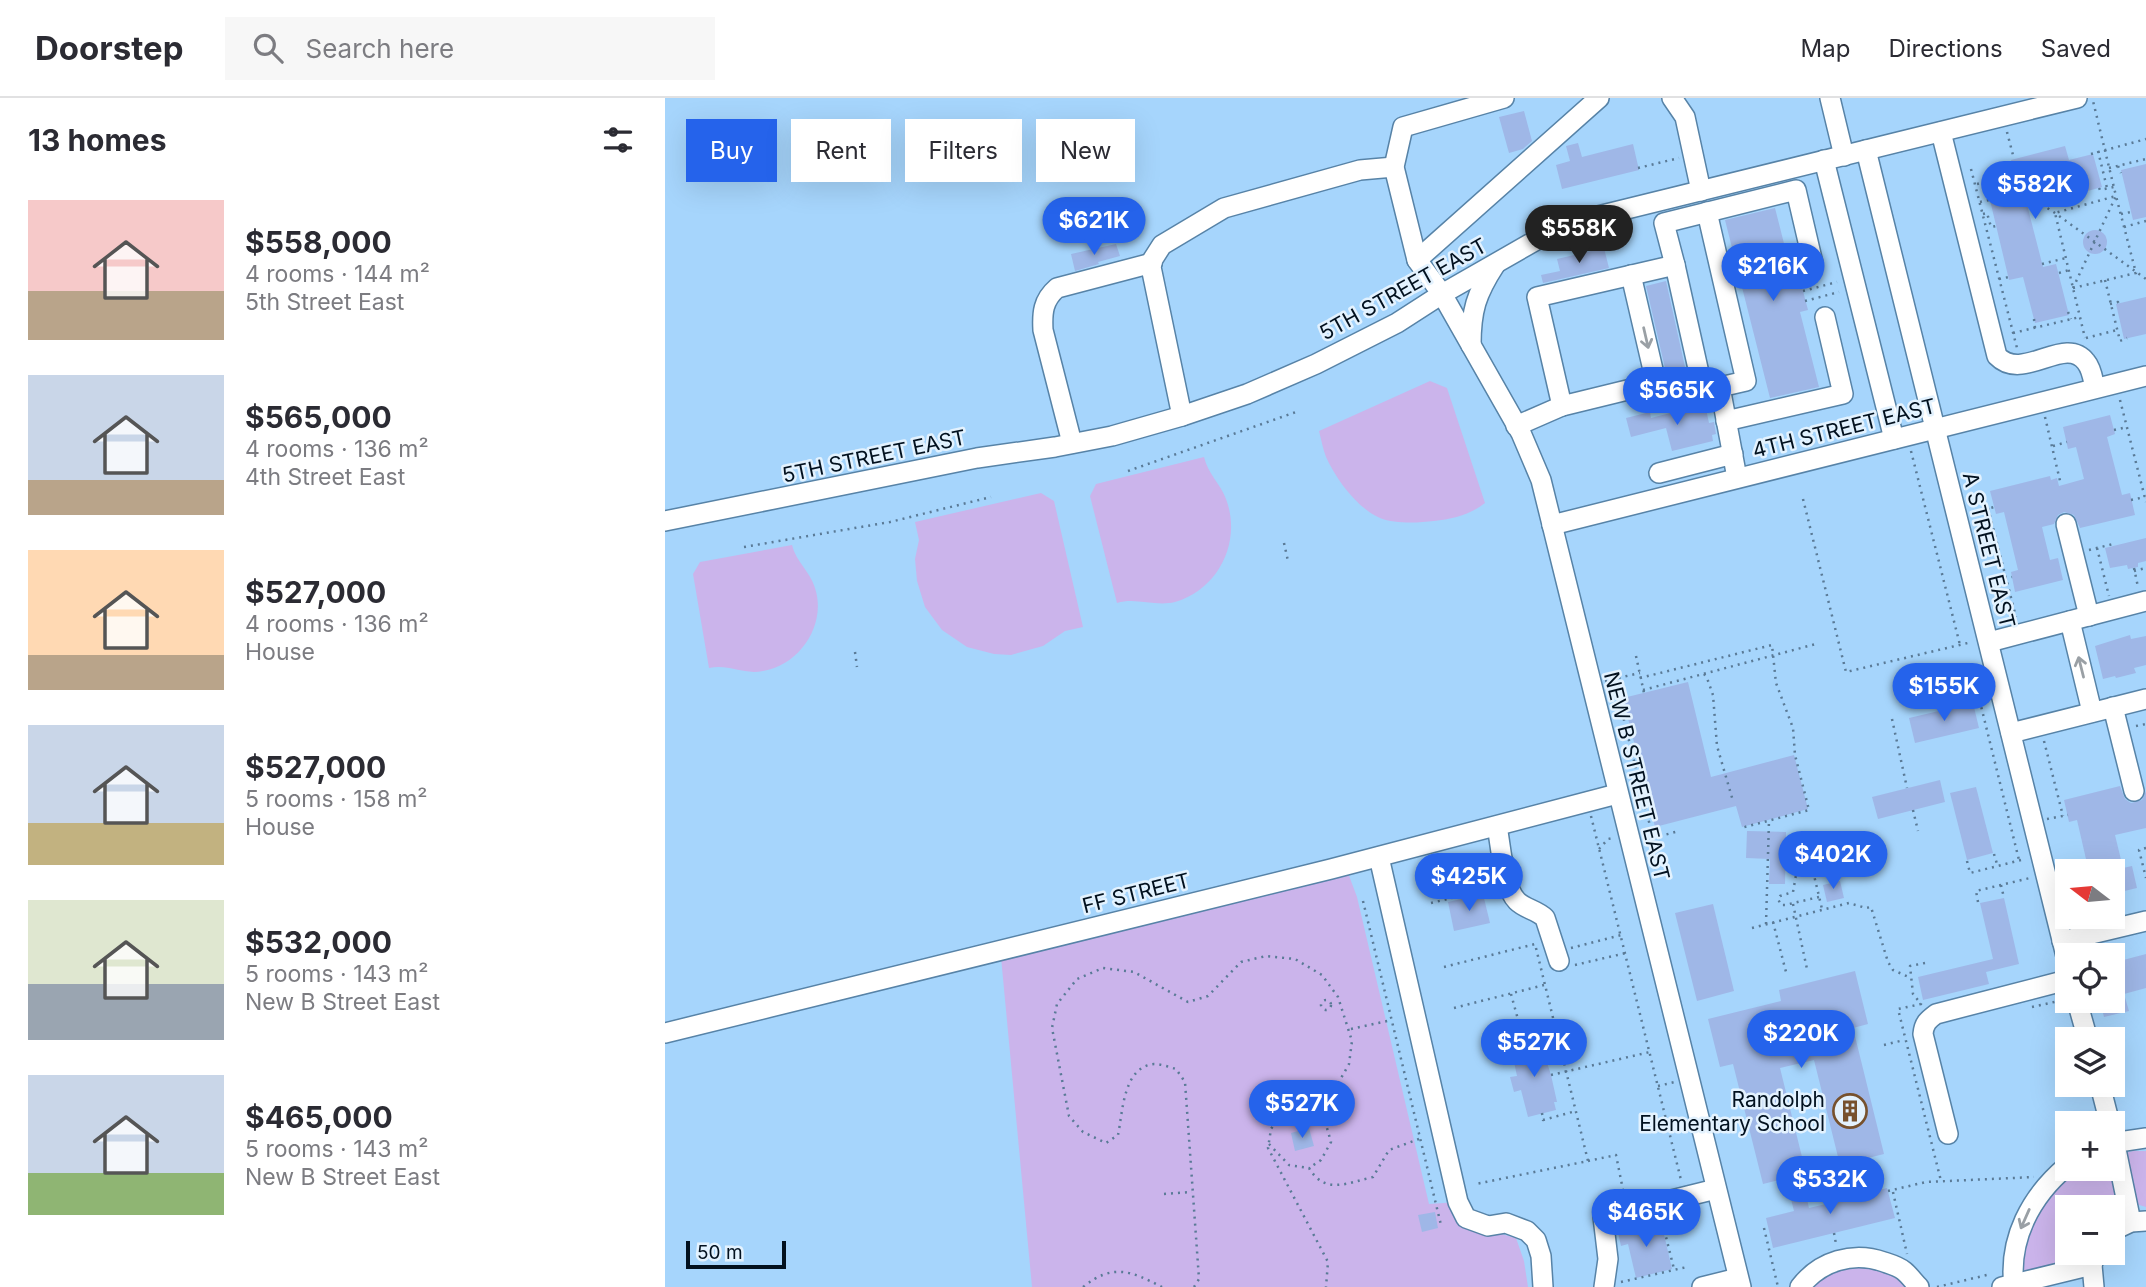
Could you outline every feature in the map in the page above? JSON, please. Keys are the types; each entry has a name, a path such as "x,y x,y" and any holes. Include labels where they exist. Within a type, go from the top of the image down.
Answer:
{"street":[{"path":"1504,98 1403,127 1394,167 1417,260 1599,98"},
{"path":"1672,98 1685,117 1701,191"},
{"path":"1830,98 1844,156"},
{"name":"5TH STREET EAST","path":"665,521 977,458 1111,436 1182,416 1247,394 1315,364 1397,323 1547,234 1586,219 2077,98"},
{"path":"1941,132 1997,356 2003,362 2017,366 2062,354 2075,354 2085,360 2091,370 2095,388"},
{"name":"A STREET EAST","path":"1866,150 2063,943"},
{"path":"1824,160 1855,283 1901,437"},
{"path":"1182,416 1152,263 1156,252 1162,245 1224,208 1360,170 1394,167"},
{"path":"1737,478 1726,421 1711,389 1664,223 1796,190 1814,262"},
{"path":"1516,426 1562,406 1658,392 1711,389 1746,381 1707,212"},
{"name":"NEW B STREET EAST","path":"1417,260 1442,294 1516,426 1541,480 1739,1283"},
{"path":"1072,443 1043,330 1044,305 1049,295 1057,288 1152,263"},
{"path":"1471,346 1471,319 1475,302 1496,263"},
{"path":"1562,406 1537,296 1675,265"},
{"path":"1631,275 1658,392"},
{"path":"1726,421 1843,394 1825,317"},
{"name":"4TH STREET EAST","path":"1552,525 2146,376"},
{"path":"1659,473 1733,454"},
{"path":"2066,524 2074,554 2092,712"},
{"path":"1988,640 2113,610 2142,594"},
{"path":"2011,733 2146,699"},
{"path":"2113,707 2134,791"},
{"name":"FF STREET","path":"665,1033 1379,856 1617,794"},
{"path":"1497,826 1508,884 1515,900 1545,918 1555,959"},
{"path":"1379,856 1458,1202 1466,1218 1488,1226 1506,1223 1527,1231 1535,1240 1541,1256 1543,1287"},
{"path":"1433,880 1504,863"},
{"path":"2087,943 2146,921"},
{"path":"1948,1134 1923,1034 1927,1020 1936,1014 2055,984"},
{"path":"2125,1136 2146,1138"},
{"path":"2125,1176 2138,1221"},
{"path":"2055,1177 2044,1188 2025,1217 2015,1250 2009,1286 2075,1265"},
{"path":"1604,1287 1608,1259 1603,1217 1716,1189"},
{"path":"1800,1287 1815,1272 1831,1262 1850,1257 1870,1257 1895,1266 1903,1270 1919,1287"},
{"path":"2094,1265 2094,1287"},
{"path":"1702,1287 1739,1283"}],"path":[{"path":"2092,98 2136,273"},
{"path":"2003,116 2014,159"},
{"path":"2091,154 2146,139"},
{"path":"2098,151 2106,188"},
{"path":"1638,168 1693,154"},
{"path":"2109,168 2146,159"},
{"path":"2118,166 2121,173"},
{"path":"1971,169 2018,355"},
{"path":"1975,184 1994,180"},
{"path":"1980,202 1990,198 1987,182"},
{"path":"2099,188 2114,187"},
{"path":"2024,193 2146,279"},
{"path":"2055,213 2116,196"},
{"path":"2073,288 2116,196"},
{"path":"2120,214 2131,212"},
{"path":"1983,214 1987,213 1990,227 1996,226"},
{"path":"2055,213 2085,338 2117,330"},
{"path":"2124,227 2146,221"},
{"path":"2042,264 2066,258"},
{"path":"2059,273 2069,270"},
{"path":"2073,288 2136,273"},
{"path":"1999,279 2009,277"},
{"path":"2105,280 2120,341 2127,338"},
{"path":"1803,291 1855,283"},
{"path":"1805,301 1855,283"},
{"path":"2110,304 2118,304"},
{"path":"2068,312 2071,319"},
{"path":"2013,333 2080,317"},
{"path":"2034,319 2035,328"},
{"path":"2116,383 2146,502"},
{"path":"2041,402 2061,485"},
{"path":"1128,471 1296,412"},
{"path":"2114,430 2127,427"},
{"path":"1901,437 1960,645"},
{"path":"2052,446 2067,442"},
{"path":"744,547 890,522 992,497"},
{"path":"2131,500 2145,497"},
{"path":"1803,499 1846,673 1988,640"},
{"path":"1957,516 1994,507"},
{"path":"1988,508 2021,634"},
{"path":"1284,543 1288,561"},
{"path":"2074,554 2113,544"},
{"path":"2097,548 2113,610"},
{"path":"2142,594 2134,569 2146,568"},
{"path":"1975,586 2012,577"},
{"path":"1591,685 1772,645 1776,684 1793,728 1795,755 1809,810 1741,828"},
{"path":"1636,656 1644,691 1816,645"},
{"path":"855,652 857,667"},
{"path":"1704,674 1713,695 1717,746 1733,801"},
{"path":"1958,693 1981,706 2019,860"},
{"path":"1622,712 1653,838 1656,856 1653,874"},
{"path":"1892,719 1907,788"},
{"path":"2040,726 2063,816"},
{"path":"1913,810 1918,831"},
{"path":"2033,823 2068,815"},
{"path":"1591,816 1685,1197"},
{"path":"1766,924 1769,820"},
{"path":"1653,838 1679,831"},
{"path":"2146,848 2139,850 2146,878"},
{"path":"1994,854 1997,866"},
{"path":"1967,861 1970,873 2032,857"},
{"path":"1807,969 1795,916 1793,892 1796,876 1813,872 1822,909"},
{"path":"1978,902 1976,891 2037,877"},
{"path":"1431,903 1508,884"},
{"path":"2001,885 2004,898"},
{"path":"1793,892 1780,896 1778,899 1781,905 1819,897"},
{"path":"1363,901 1441,1225"},
{"path":"1752,928 1849,902 1871,907 1888,962 1893,970 1911,978"},
{"path":"1773,922 1786,972"},
{"path":"1588,1161 1544,985 1555,959 1621,935"},
{"path":"1444,967 1535,944 1555,959 1626,953"},
{"path":"1194,1287 1199,1279 1185,1083 1176,1069 1156,1064 1141,1067 1129,1082 1118,1135 1106,1143 1083,1132 1069,1116 1052,1028 1057,1004 1077,979 1103,968 1134,972 1188,1002 1208,996 1241,962 1266,956 1295,959 1322,975 1338,997 1352,1041 1349,1064 1336,1087 1317,1102 1281,1114 1271,1129 1268,1148 1328,1262 1326,1287"},
{"path":"1921,1004 1913,994 1910,966 1925,963"},
{"path":"1454,1008 1544,985"},
{"path":"1511,993 1525,1045"},
{"path":"1330,1002 1338,997"},
{"path":"1350,1029 1392,1020"},
{"path":"1523,1039 1556,1031"},
{"path":"1884,1045 1906,1040"},
{"path":"1551,1075 1650,1052"},
{"path":"1269,1144 1289,1164 1309,1168 1321,1160 1331,1142 1325,1121 1314,1114 1297,1109"},
{"path":"1542,1113 1543,1120 1576,1111"},
{"path":"1309,1168 1314,1177 1323,1184 1340,1185 1373,1177 1389,1150 1420,1139"},
{"path":"1476,1184 1616,1155 1623,1190"},
{"path":"1909,1260 1890,1191 1926,1182 2036,1177"},
{"path":"1164,1194 1193,1192"},
{"path":"1660,1214 1674,1270"},
{"path":"1764,1228 1778,1287"},
{"path":"1834,1233 1837,1249"},
{"path":"1604,1287 1687,1267"},
{"path":"1083,1287 1095,1277 1123,1271 1139,1275 1162,1287"}],"shaded area":[{"path":"1430,381 1447,388 1485,503 1467,513 1441,520 1407,522 1380,518 1355,500 1341,483 1326,457 1319,431"},
{"path":"1204,457 1226,499 1230,515 1228,547 1215,575 1190,596 1175,602 1117,603 1090,496 1096,484"},
{"path":"1041,493 1054,501 1083,627 1065,631 1043,646 1011,655 967,647 942,630 925,607 917,581 915,559 919,540 915,522"},
{"path":"792,545 813,582 818,602 814,628 807,641 788,661 763,671 709,668 693,574 700,562"},
{"path":"1348,873 1357,897 1429,1204 1458,1202 1494,1232 1516,1238 1524,1261 1528,1287 1032,1287 1001,957"},
{"path":"2146,1151 2146,1207 2136,1204 2125,1153"},
{"path":"2065,1181 2114,1181 2117,1195 2055,1195 2055,1265 2064,1265 2025,1276 2022,1251 2038,1209 2044,1206 2042,1203"},
{"path":"1850,1266 1882,1271 1910,1287 1809,1287 1823,1276"}],"building":[{"path":"1524,111 1532,141 1523,149 1509,153 1499,117"},
{"path":"1578,143 1582,157 1633,144 1639,170 1562,189 1556,165 1570,161 1566,146"},
{"path":"2065,146 2069,160 2093,154 2102,187 2077,194 2074,181 2024,193 2043,267 2056,264 2069,315 2035,323 2023,277 2009,280 1988,183 1994,182 1992,174 2001,172 2000,166 2012,163 2011,160"},
{"path":"2146,164 2146,217 2133,220 2121,170"},
{"path":"1775,208 1794,283 1800,281 1808,310 1800,312 1819,387 1770,398 1725,220"},
{"path":"2095,230 2104,233 2107,242 2104,251 2095,254 2086,251 2083,242 2086,233"},
{"path":"1116,244 1120,256 1075,271 1071,254"},
{"path":"1604,248 1609,268 1543,283 1541,275 1560,271 1557,259"},
{"path":"1666,281 1687,376 1668,381 1646,286"},
{"path":"2146,297 2146,334 2124,339 2116,304"},
{"path":"1705,404 1709,423 1714,422 1716,434 1712,435 1713,441 1672,451 1666,428 1631,437 1626,418 1650,412 1651,418"},
{"path":"2110,415 2115,434 2107,437 2122,495 2130,493 2135,515 2080,528 2074,515 2064,512 2058,515 2054,524 2042,527 2050,560 2058,558 2063,580 2015,592 2011,572 2018,570 2004,512 1996,514 1990,491 2050,476 2051,480 2057,478 2059,486 2084,479 2076,447 2068,449 2063,427"},
{"path":"2146,538 2146,561 2138,563 2138,567 2128,569 2127,565 2110,568 2105,548"},
{"path":"2130,635 2131,639 2146,636 2146,665 2134,668 2136,673 2103,679 2095,646"},
{"path":"1688,682 1711,777 1794,755 1808,809 1742,827 1736,806 1655,827 1623,698"},
{"path":"1973,703 1979,728 1915,743 1909,718"},
{"path":"1940,780 1945,802 1878,819 1872,797"},
{"path":"2120,786 2125,799 2131,803 2142,800 2146,791 2146,828 2115,835 2121,859 2086,859 2077,820 2069,822 2064,800"},
{"path":"1976,787 1993,853 1967,860 1950,793"},
{"path":"1747,831 1786,832 1785,884 1769,884 1770,859 1746,858"},
{"path":"2132,866 2137,888 2125,891 2125,868"},
{"path":"1840,881 1844,898 1827,902 1823,885"},
{"path":"1483,894 1490,923 1454,931 1448,902"},
{"path":"2004,898 2019,964 1986,972 1989,984 1923,1000 1918,977 1993,959 1980,903"},
{"path":"1713,904 1734,991 1697,1001 1675,913"},
{"path":"2146,954 2146,988 2125,994 2125,960"},
{"name":"Randolph Elementary School","path":"1855,971 1868,1024 1853,1028 1884,1154 1840,1165 1814,1060 1780,1068 1806,1173 1763,1184 1733,1064 1720,1067 1708,1019 1781,1001 1779,990"},
{"path":"2103,1013 2121,1013 2104,1017"},
{"path":"1540,1041 1551,1075 1557,1102 1554,1102 1556,1110 1528,1117 1521,1090 1514,1092 1510,1077 1517,1076 1511,1048"},
{"path":"1309,1128 1314,1146 1295,1151 1291,1133"},
{"path":"1856,1184 1859,1195 1887,1188 1895,1218 1773,1248 1766,1218 1794,1211 1791,1199 1806,1195 1809,1208 1843,1200 1840,1188"},
{"path":"1435,1212 1438,1228 1422,1232 1418,1215"},
{"path":"1644,1222 1645,1227 1652,1226 1654,1233 1663,1230 1672,1269 1636,1278 1628,1244 1621,1246 1617,1228"}],"place":[{"name":"Randolph Elementary School","path":"1850,1111"}]}
